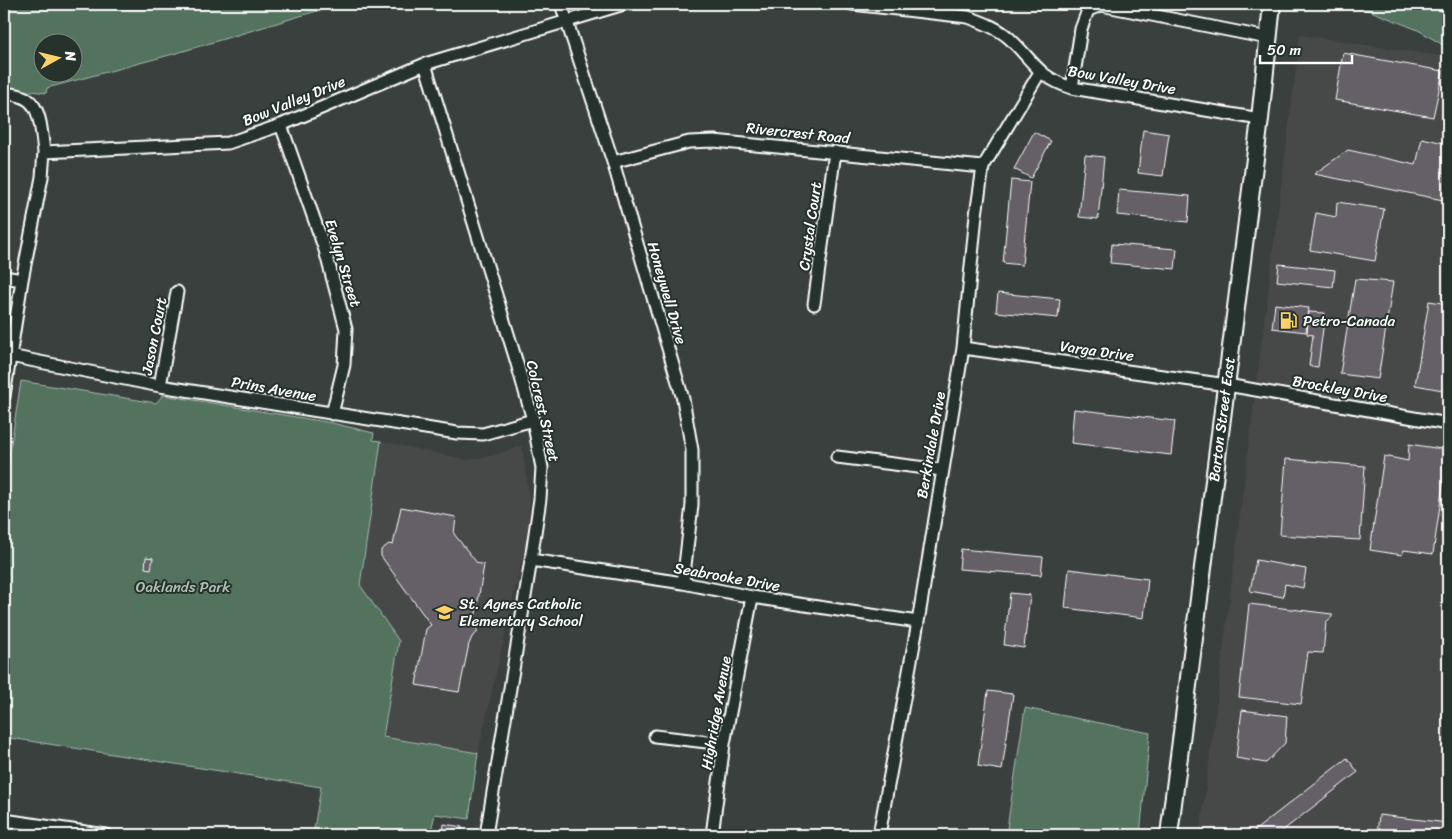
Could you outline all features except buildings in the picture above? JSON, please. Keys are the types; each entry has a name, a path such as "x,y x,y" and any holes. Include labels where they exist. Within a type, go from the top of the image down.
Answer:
{"main road":[{"name":"Barton Street East","path":"1169,835 1260,118 1272,4"}],"street":[{"name":"Honeywell Drive","path":"561,4 613,162 683,399 692,450 692,505 683,583"},
{"name":"Bow Valley Drive","path":"44,152 228,143 281,125 424,64 624,4"},
{"name":"Bow Valley Drive","path":"852,4 968,17 984,22 1009,38 1040,72 1054,82 1072,88 1260,118"},
{"path":"1072,88 1081,29 1088,10 1101,4 1268,38"},
{"name":"Colcrest Street","path":"424,64 516,360 533,420 542,468 540,500 531,560 486,835"},
{"name":"Berkindale Drive","path":"879,835 918,622 963,348 976,216 983,167 1040,72"},
{"path":"4,94 25,97 36,107 44,152 42,177 22,280 4,396"},
{"name":"Evelyn Street","path":"281,125 325,250 346,329 344,365 332,414"},
{"name":"Rivercrest Road","path":"613,162 688,142 714,140 983,167"},
{"name":"Crystal Court","path":"814,304 835,152"},
{"path":"4,277 22,280"},
{"name":"Jason Court","path":"160,386 177,292"},
{"name":"Varga Drive","path":"963,348 1226,384"},
{"name":"Prins Avenue","path":"10,356 160,386 457,433 483,434 533,420"},
{"name":"Brockley Drive","path":"1226,384 1448,424"},
{"path":"837,457 942,470"},
{"name":"Seabrooke Drive","path":"531,560 683,583 752,598 918,622"},
{"name":"Highridge Avenue","path":"712,835 724,744 752,598"},
{"path":"655,736 724,744"},
{"path":"4,820 106,835"}],"shaded area":[{"path":"1300,35 1448,57 1448,835 1200,835"},
{"name":"St. Agnes Catholic Elementary School","path":"381,441 467,460 490,456 522,446 530,504 525,546 478,753 383,738 399,641 360,585"}],"green space":[{"path":"4,4 340,4 177,53 82,79 82,32 32,32 32,82 69,82 47,88 46,93 32,91 4,96"},
{"path":"1353,4 1448,4 1448,48 1418,30"},
{"name":"Oaklands Park","path":"21,381 156,403 163,395 332,423 374,433 373,440 381,441 360,585 399,641 383,737 478,753 469,819 435,814 430,835 313,835 321,787 4,737 4,488"},
{"path":"1025,708 1150,733 1140,835 1006,835"}],"place":[{"name":"Petro-Canada","path":"1289,321"},
{"name":"St. Agnes Catholic Elementary School","path":"445,613"}]}
